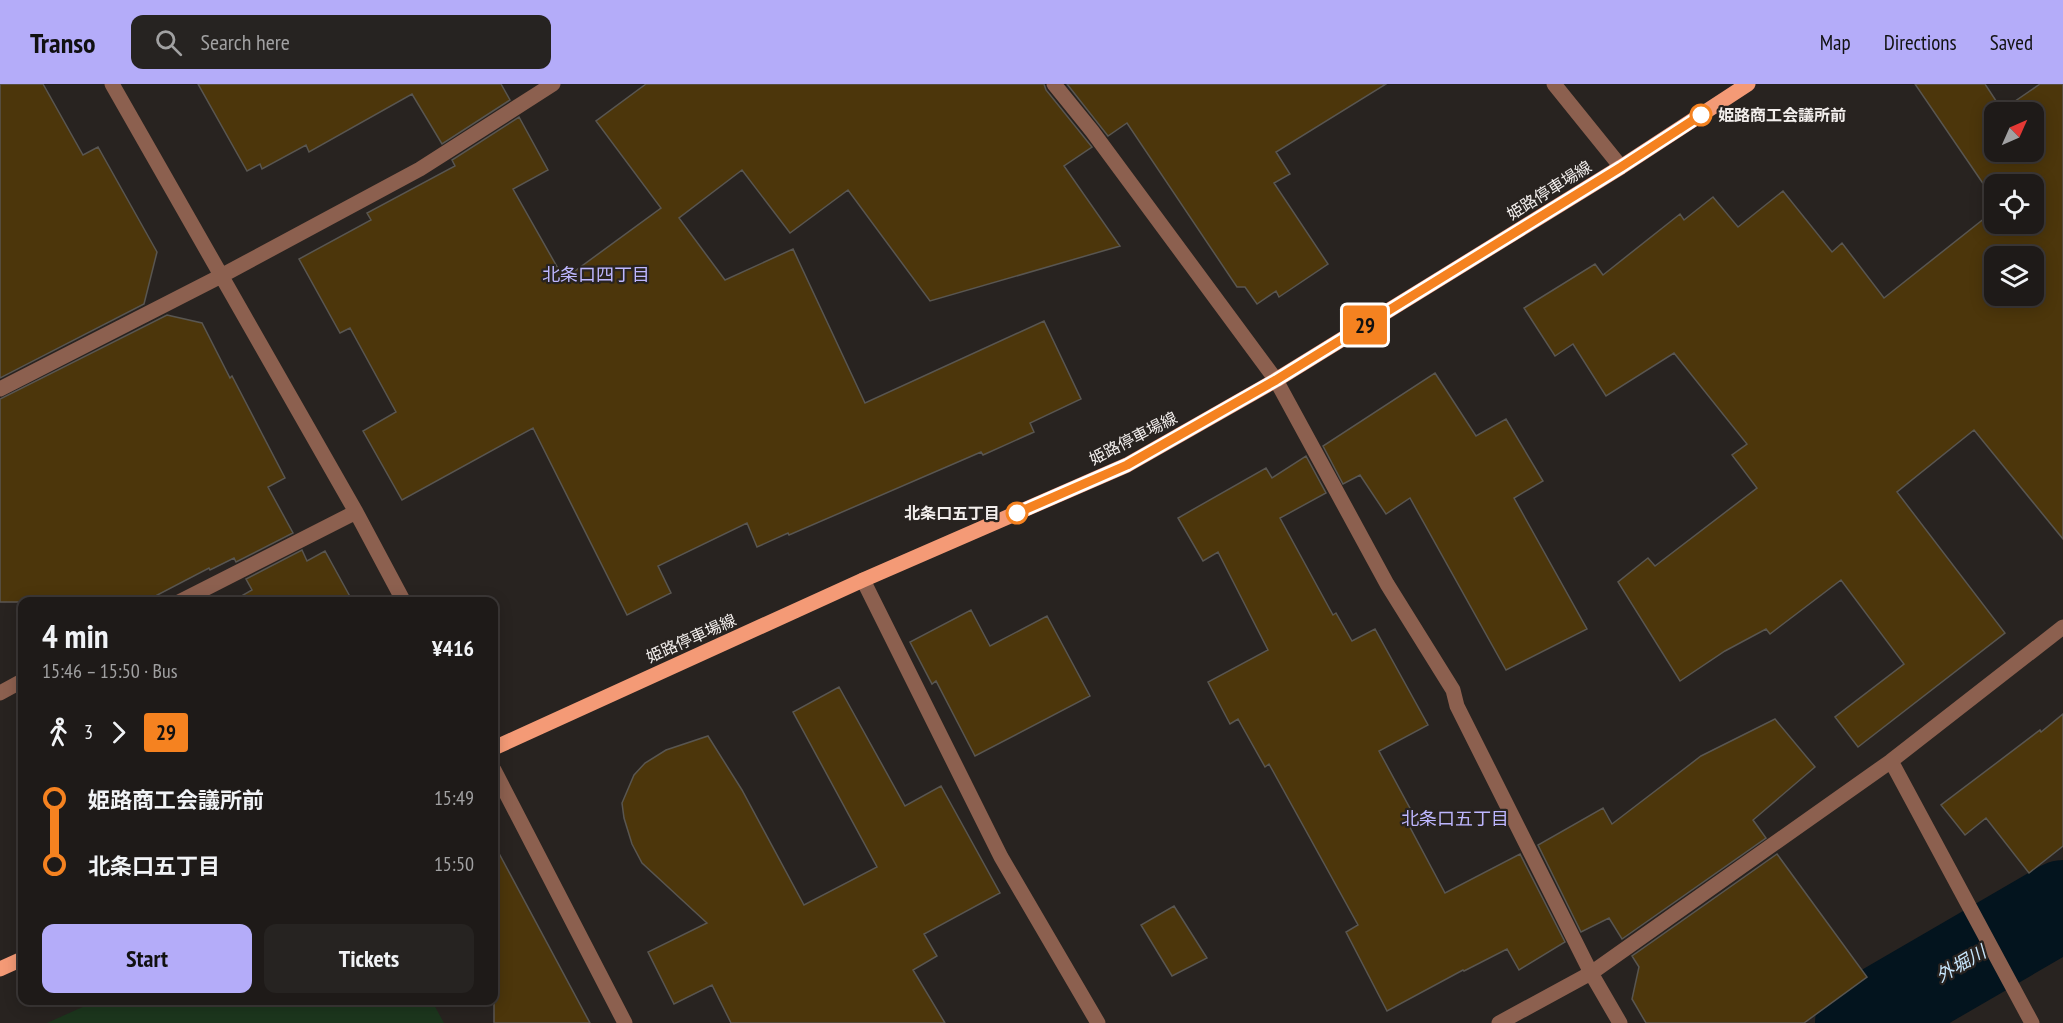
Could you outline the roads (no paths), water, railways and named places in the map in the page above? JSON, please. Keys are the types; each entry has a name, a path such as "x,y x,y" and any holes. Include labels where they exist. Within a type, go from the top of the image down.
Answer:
{"main road":[{"name":"姫路停車場線","path":"498,746 863,580 1127,465 1276,380 1621,167 1749,84"},
{"path":"0,969 18,961"}],"street":[{"path":"112,84 356,512 401,597"},
{"path":"1054,84 1092,131 1276,380 1387,584 1453,690 1456,706 1592,973 1620,1023"},
{"path":"1554,84 1621,167"},
{"path":"0,389 221,276 420,170 544,87"},
{"path":"189,597 356,512"},
{"path":"863,580 1001,857 1098,1023"},
{"path":"1499,1023 1592,973 1891,761 2063,627"},
{"path":"0,693 18,683"},
{"path":"1891,761 2032,1023"},
{"path":"498,778 625,1023"}],"waterway":[{"name":"外堀川","path":"1860,1023 2063,905"}],"place":[{"name":"姫路商工会議所前","path":"1701,115"},
{"name":"北条口五丁目","path":"1017,513"}],"district":[{"name":"北条口四丁目","path":"596,275"},
{"name":"北条口五丁目","path":"1455,819"}]}
